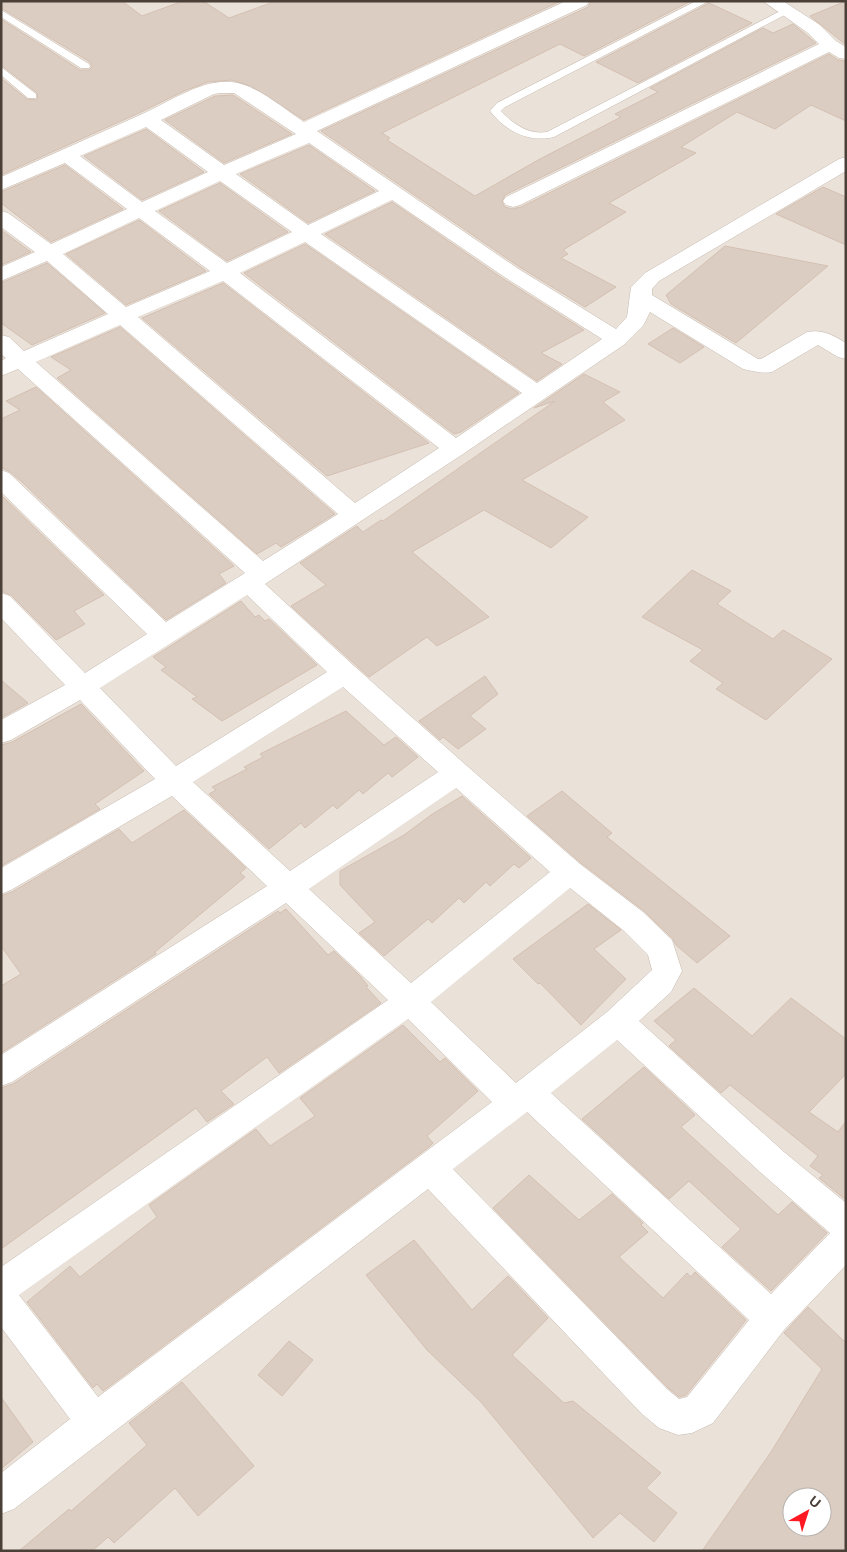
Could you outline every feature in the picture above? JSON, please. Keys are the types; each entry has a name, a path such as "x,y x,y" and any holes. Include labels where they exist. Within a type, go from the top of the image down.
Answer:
{"street":[{"path":"1,275 142,211 581,1"},
{"path":"514,201 655,130 838,50 814,29 771,1"},
{"path":"1,184 148,120 208,90 230,87 240,89 510,272 617,340"},
{"path":"148,120 307,234 538,394"},
{"path":"66,155 225,272 455,450"},
{"path":"1,733 84,686 455,450 617,340 637,322 641,309 642,287 652,277 846,163"},
{"path":"1,369 225,272 393,192"},
{"path":"1,217 50,253 354,515"},
{"path":"641,298 751,364 764,367 815,337 822,338 846,352"},
{"path":"1,342 256,578 344,673 570,872 633,921 661,949 667,971 660,983 618,1021 521,1098 95,1422 1,1496"},
{"path":"1,478 164,634"},
{"path":"1,602 174,781 410,1001 772,1318"},
{"path":"1,882 174,781 344,673"},
{"path":"1,1072 451,767"},
{"path":"1,1287 410,1001 570,872"},
{"path":"1,1052 282,882"},
{"path":"618,1021 772,1162 838,1217 846,1228"},
{"path":"430,1168 653,1400 663,1410 677,1418 689,1418 700,1410 772,1318 844,1242 846,1234"},
{"path":"1,1300 95,1422"}],"lane":[{"path":"704,1 501,105 495,111 498,116 532,136 550,135 786,11"},
{"path":"1,13 85,66"},
{"path":"1,70 32,96"}],"shaded area":[{"path":"1,1 846,1 846,1551 1,1551"}],"building":[{"path":"1,1 122,1 142,16 183,1 203,1 229,18 276,1 561,1 304,120 251,86 232,80 208,82 184,91 1,175 1,78 27,99 36,100 38,98 37,93 1,65 1,19 80,70 89,70 92,67 90,62 1,8"},
{"path":"591,1 691,1 584,56 560,44 382,133 390,138 387,140 475,196 538,160 621,117 615,114 658,92 650,88 763,28 773,33 793,24 816,43 505,195 502,202 505,207 512,209 521,207 829,54 838,60 846,61 846,121 811,105 775,129 737,112 681,147 696,153 609,203 626,212 563,250 568,254 561,258 616,287 585,307 518,266 321,131 588,7"},
{"path":"846,1 846,45 810,16"},
{"path":"709,3 752,23 638,83 596,62"},
{"path":"233,95 292,134 224,163 165,120 215,96"},
{"path":"146,129 204,172 142,200 84,156"},
{"path":"309,145 375,191 308,223 240,174"},
{"path":"65,165 123,209 51,242 1,203 1,192"},
{"path":"220,183 288,232 227,261 159,211"},
{"path":"823,187 846,197 846,245 776,214"},
{"path":"392,202 502,278 584,330 541,353 562,364 537,381 325,234"},
{"path":"139,220 206,271 126,305 66,254"},
{"path":"1,230 31,252 1,265"},
{"path":"305,244 519,393 461,432 454,434 244,273"},
{"path":"725,246 828,266 736,343 671,304 666,295"},
{"path":"47,263 105,313 32,345 1,323 1,283"},
{"path":"223,283 429,443 327,476 142,318"},
{"path":"120,327 335,514 281,547 276,543 257,554 57,378 71,370 51,357"},
{"path":"673,328 704,347 680,363 648,344"},
{"path":"584,374 620,392 603,402 625,420 522,480 588,517 551,548 484,510 412,552 489,617 437,646 427,637 369,677 291,606 326,585 300,563 357,526 363,532 381,520 383,521 555,401 534,408"},
{"path":"36,387 234,566 219,574 226,583 166,620 21,481 1,467 1,419 20,410 6,401"},
{"path":"1,495 104,595 74,611 85,624 56,640 11,595 1,591"},
{"path":"692,570 731,591 717,604 773,639 783,630 832,659 766,720 716,689 723,683 690,661 703,650 642,617"},
{"path":"241,601 255,617 259,615 265,621 269,619 317,665 222,721 192,699 197,697 161,670 166,667 153,657"},
{"path":"485,676 498,694 470,716 486,729 458,749 443,737 440,740 419,721"},
{"path":"1,680 28,703 1,718"},
{"path":"81,704 144,771 95,804 100,809 1,866 1,745 12,742"},
{"path":"346,711 384,745 396,737 418,757 392,777 388,773 363,794 359,790 337,809 333,805 305,828 301,823 269,849 209,794 216,790 212,787 247,769 244,767 263,757 260,754"},
{"path":"562,791 612,833 607,837 730,936 697,963 676,945 673,939 644,911 581,863 527,816"},
{"path":"462,796 531,858 519,868 514,864 490,886 486,882 464,903 459,898 432,923 428,919 384,956 359,933 375,922 340,885 340,871 404,835 431,815"},
{"path":"184,810 246,868 240,873 245,877 155,952 156,954 1,1053 1,986 21,974 1,946 1,896 12,892 119,829 132,843"},
{"path":"588,904 621,930 594,949 626,979 581,1025 540,983 538,984 513,959"},
{"path":"286,909 328,955 334,951 360,976 368,986 366,987 381,1003 279,1073 267,1057 221,1091 234,1104 207,1122 196,1108 1,1249 1,1088 13,1084 278,911 280,913"},
{"path":"694,988 752,1036 791,998 846,1039 846,1074 809,1112 838,1132 846,1121 846,1200 819,1178 823,1175 810,1166 818,1156 730,1085 721,1093 669,1046 676,1040 654,1021"},
{"path":"403,1025 440,1062 445,1058 478,1091 427,1136 433,1143 429,1147 103,1391 97,1384 93,1388 27,1302 70,1266 80,1277 157,1217 149,1205 256,1129 270,1146 315,1116 300,1098"},
{"path":"644,1067 695,1115 681,1127 778,1215 792,1202 827,1233 771,1291 722,1247 741,1229 689,1181 669,1199 582,1119"},
{"path":"529,1175 579,1220 612,1194 643,1223 641,1225 648,1232 619,1257 663,1298 687,1273 691,1277 695,1272 746,1320 686,1395 679,1397 668,1388 493,1208"},
{"path":"414,1240 472,1310 508,1276 548,1318 512,1355 564,1403 573,1401 661,1473 646,1488 677,1513 654,1542 620,1513 593,1538 481,1402 427,1350 366,1275"},
{"path":"808,1307 844,1341 846,1339 846,1551 702,1551 771,1452 822,1369 784,1333"},
{"path":"289,1341 313,1360 282,1396 258,1375"},
{"path":"182,1382 254,1466 198,1516 175,1488 114,1543 108,1537 92,1551 19,1551 69,1509 71,1511 147,1445 129,1423"},
{"path":"1,1397 33,1442 1,1469"}]}
